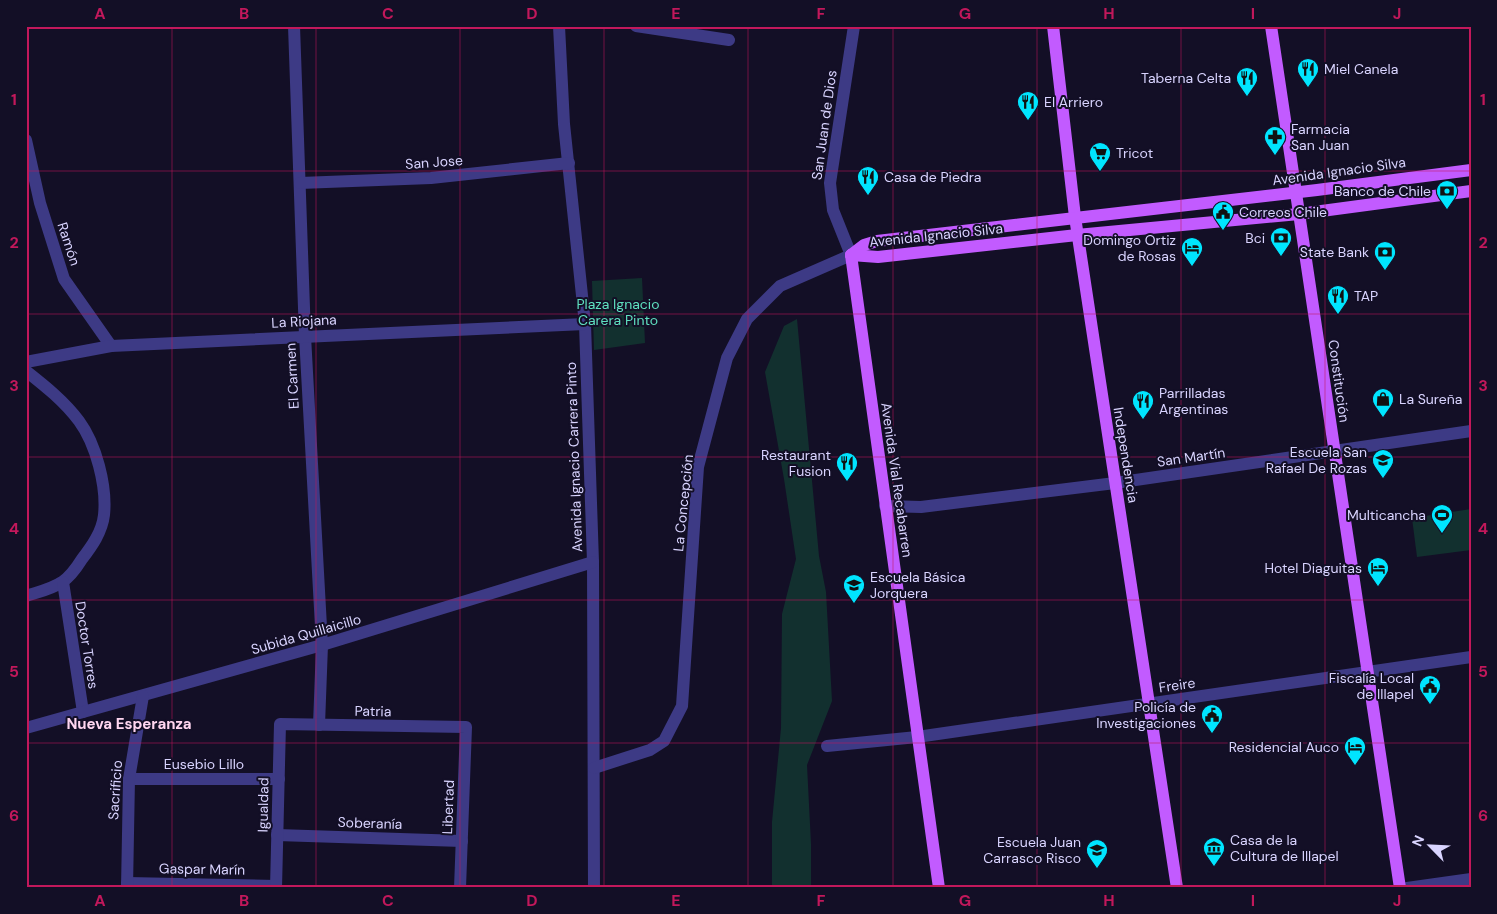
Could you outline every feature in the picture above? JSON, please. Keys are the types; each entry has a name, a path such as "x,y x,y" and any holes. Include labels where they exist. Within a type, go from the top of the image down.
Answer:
{"main road":[{"name":"Independencia","path":"1052,26 1075,217 1177,888"},
{"name":"Constitución","path":"1271,26 1400,888"},
{"name":"Avenida Ignacio Silva","path":"851,255 864,245 877,241 1296,193 1471,170"},
{"name":"Avenida Ignacio Silva","path":"851,255 878,257 1078,235 1299,214 1471,192"},
{"name":"Avenida Vial Recabarren","path":"851,255 939,888"}],"street":[{"name":"El Carmen","path":"294,26 305,336 322,645 319,724"},
{"name":"Avenida Ignacio Carrera Pinto","path":"559,26 564,124 585,324 593,562 594,888"},
{"path":"636,26 729,40"},
{"name":"San Juan de Dios","path":"851,255 833,210 830,183 854,26"},
{"name":"Ramón","path":"26,140 40,204 64,279 111,346"},
{"name":"San Jose","path":"300,183 431,178 569,162"},
{"name":"La Concepción","path":"594,768 650,750 664,741 682,706 698,467 727,358 747,319 780,286 851,255"},
{"name":"La Riojana","path":"26,362 111,346 585,324"},
{"path":"26,371 62,401 80,422 97,456 103,489 104,516 95,542 76,568 62,582 51,588 26,596"},
{"name":"San Martín","path":"885,506 921,507 1115,483 1471,431"},
{"name":"Subida Quillaicillo","path":"26,728 322,645 593,562"},
{"name":"Doctor Torres","path":"62,582 83,712"},
{"name":"Freire","path":"827,746 917,737 1471,658"},
{"name":"Sacrificio","path":"127,885 129,779 143,696"},
{"name":"Patria","path":"280,724 466,727"},
{"name":"Igualdad","path":"276,887 280,724"},
{"name":"Libertad","path":"460,888 466,727"},
{"name":"Eusebio Lillo","path":"129,779 278,778"},
{"name":"Soberanía","path":"277,835 462,841"},
{"path":"1407,888 1471,878"},
{"name":"Gaspar Marín","path":"127,885 276,887"}],"green space":[{"name":"Plaza Ignacio Carera Pinto","path":"642,278 645,343 594,350 592,281"},
{"path":"797,319 819,556 826,592 832,701 807,765 811,888 772,888 772,822 781,728 782,614 796,559 765,372 784,326"},
{"name":"Multicancha","path":"1471,509 1471,550 1417,557 1412,518"}],"place":[{"name":"Miel Canela","path":"1308,88"},
{"name":"Taberna Celta","path":"1247,97"},
{"name":"El Arriero","path":"1028,121"},
{"name":"Farmacia San Juan","path":"1275,156"},
{"name":"Tricot","path":"1100,172"},
{"name":"Casa de Piedra","path":"868,196"},
{"name":"Banco de Chile","path":"1447,210"},
{"name":"Correos Chile","path":"1223,231"},
{"name":"Bci","path":"1281,257"},
{"name":"Domingo Ortiz de Rosas","path":"1192,267"},
{"name":"State Bank","path":"1385,271"},
{"name":"TAP","path":"1338,315"},
{"name":"La Sureña","path":"1383,418"},
{"name":"Parrilladas Argentinas","path":"1143,420"},
{"name":"Escuela San Rafael De Rozas","path":"1383,479"},
{"name":"Restaurant Fusion","path":"847,482"},
{"name":"Multicancha","path":"1442,534"},
{"name":"Hotel Diaguitas","path":"1378,587"},
{"name":"Escuela Básica Jorquera","path":"854,604"},
{"name":"Fiscalía Local de Illapel","path":"1430,705"},
{"name":"Policía de Investigaciones","path":"1212,734"},
{"name":"Residencial Auco","path":"1355,766"},
{"name":"Casa de la Cultura de Illapel","path":"1214,867"},
{"name":"Escuela Juan Carrasco Risco","path":"1097,869"}],"district":[{"name":"Nueva Esperanza","path":"129,724"}]}
